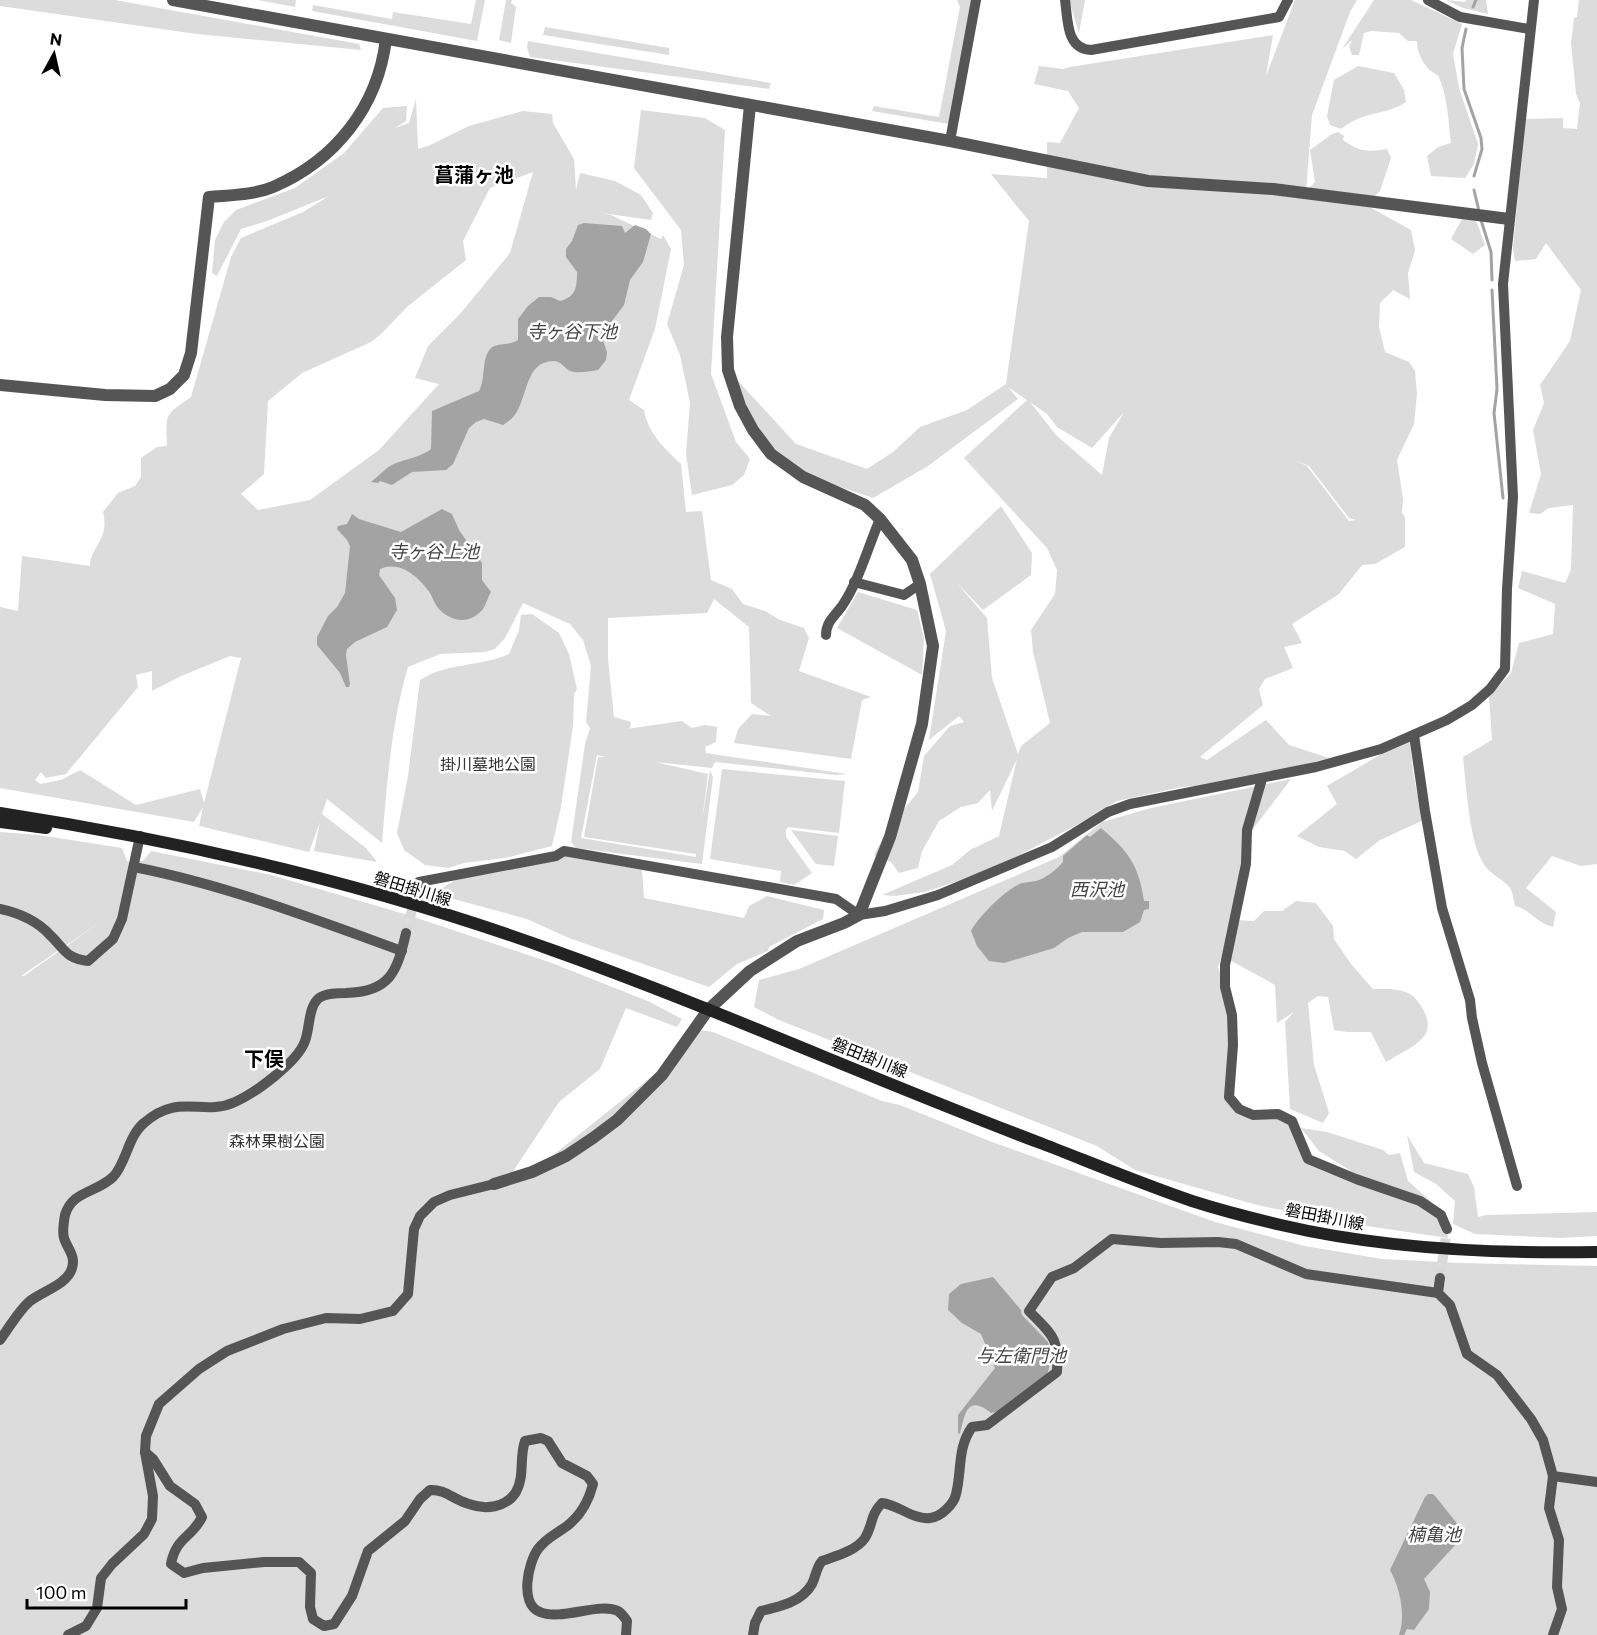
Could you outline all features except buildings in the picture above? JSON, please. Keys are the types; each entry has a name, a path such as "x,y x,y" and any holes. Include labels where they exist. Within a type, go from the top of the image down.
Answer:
{"main road":[{"name":"磐田掛川線","path":"0,813 140,836 285,868 413,904 550,949 1011,1132 1204,1204 1282,1225 1368,1242 1532,1253 1597,1252"},
{"name":"磐田掛川線","path":"0,822 66,831 140,836"}],"street":[{"path":"173,0 950,141 1148,181 1274,189 1509,219"},
{"path":"950,141 975,0"},
{"path":"1065,0 1070,36 1075,45 1082,50 1280,17 1288,0"},
{"path":"1428,0 1460,16 1529,29"},
{"path":"68,1635 86,1626 98,1608 101,1578 112,1564 144,1534 152,1519 153,1496 145,1452 148,1429 159,1404 199,1369 227,1351 283,1329 326,1318 360,1319 393,1311 408,1294 414,1229 420,1216 434,1202 450,1195 532,1172 566,1155 616,1120 662,1075 708,1010 750,971 769,958 796,941 859,915 885,911 948,891 1052,847 1108,812 1130,804 1316,767 1371,752 1414,735 1472,705 1490,689 1505,669 1513,497 1503,284 1529,29 1534,0"},
{"path":"0,385 155,396 170,389 184,375 191,353 209,197 273,187 306,169 336,146 354,124 373,91 380,72 386,39"},
{"path":"750,105 727,338 728,370 740,406 753,430 771,454 804,477 865,505 880,519 912,560 920,584 933,646 922,724 890,837 859,915"},
{"path":"826,634 826,625 843,605 880,519"},
{"path":"854,582 904,595 920,584"},
{"path":"1414,735 1443,908 1470,1000 1482,1063 1517,1186"},
{"path":"1262,778 1247,830 1246,864 1225,964 1225,987 1232,1015 1233,1045 1229,1097 1239,1108 1253,1114 1278,1114 1292,1121 1308,1159 1356,1179 1420,1201 1441,1215 1447,1229"},
{"path":"0,909 17,913 31,920 50,935 64,952 76,960 88,962 113,939 122,919 140,836"},
{"path":"417,891 419,882 556,856 564,850 836,899 859,915"},
{"path":"134,867 204,883 324,922 402,951"},
{"path":"0,1340 28,1302 65,1279 69,1274 73,1256 63,1236 65,1216 71,1202 78,1195 103,1186 115,1175 142,1124 160,1111 175,1106 222,1106 235,1102 263,1084 297,1056 305,1041 313,1007 320,998 336,993 366,992 384,983 395,969 406,933"},
{"path":"753,1635 755,1623 761,1611 786,1605 802,1594 811,1585 822,1561 857,1546 866,1537 874,1510 882,1503 893,1504 917,1517 925,1518 932,1518 949,1508 956,1496 959,1464 966,1435 972,1427 987,1425 1057,1372 1058,1351 1052,1335 1029,1311 1052,1277 1074,1268 1112,1239 1161,1244 1218,1242 1236,1244 1306,1274 1438,1293 1450,1305 1467,1354 1497,1374 1531,1419 1543,1440 1553,1476 1549,1508 1558,1540 1557,1587 1563,1609 1553,1635"},
{"path":"1438,1293 1440,1278"},
{"path":"145,1452 153,1459 170,1486 195,1504 201,1517 196,1528 180,1540 171,1564 184,1573 203,1568 264,1562 299,1562 310,1573 310,1607 313,1619 324,1626 333,1624 352,1596 368,1551 405,1521 429,1490 440,1490 468,1504 484,1507 501,1506 515,1494 522,1475 521,1452 525,1441 540,1438 549,1441 562,1463 587,1476 593,1484 589,1500 582,1509 568,1525 547,1538 536,1552 528,1580 527,1595 536,1611 548,1615 608,1609 619,1611 627,1621 626,1635"},
{"path":"1553,1476 1597,1482"}],"green space":[{"path":"0,0 115,0 359,44 361,50 197,34 0,6"},
{"path":"258,0 296,0 295,7"},
{"path":"476,0 485,0 477,41 312,11 313,5 392,19 393,12 471,24"},
{"path":"506,0 512,0 511,3 516,7 511,43 499,40"},
{"path":"957,0 972,0 949,124 872,111 874,106 939,117 960,7"},
{"path":"1069,0 1085,0 1079,33"},
{"path":"1295,0 1357,0 1350,12 1312,115 1306,191 1315,182 1310,150 1332,134 1338,132 1344,136 1343,140 1359,149 1368,151 1387,149 1391,158 1380,191 1372,199 1348,195 1411,230 1415,250 1408,273 1410,299 1393,290 1380,303 1379,327 1385,352 1409,362 1415,371 1417,394 1414,424 1397,460 1403,499 1402,513 1405,517 1405,547 1375,564 1362,565 1339,594 1292,624 1302,643 1284,647 1293,668 1265,679 1259,689 1263,705 1200,757 1207,760 1266,720 1289,745 1329,758 1227,784 1182,787 1117,801 1088,819 979,874 925,892 895,896 882,895 952,865 970,850 999,836 1017,759 992,811 990,790 978,803 961,807 939,821 922,851 918,868 899,873 891,862 874,855 887,830 918,792 924,756 950,726 964,722 959,716 929,740 946,631 930,574 1001,506 1032,553 1031,575 983,610 955,581 987,618 992,678 1018,754 1021,746 1050,723 1033,652 1031,630 1055,594 1057,570 1047,548 964,458 1027,400 1008,387 1018,399 928,466 873,498 799,473 761,440 728,370 796,444 867,469 893,452 920,427 967,410 1006,384 1029,221 991,174 1047,178 1047,142 1060,143 1079,108 1068,91 1034,84 1039,66 1063,69 1273,35 1266,76","holes":["1030,402 1047,414 1057,427 1092,448 1124,412 1109,438 1102,475 1056,435","1292,459 1309,466 1349,518 1356,520 1349,521 1307,466"]},
{"path":"1374,0 1411,0 1462,24 1453,54 1459,88 1478,144 1474,164 1465,178 1431,176 1427,156 1438,147 1451,143 1447,108 1441,83 1438,75 1433,73 1423,61 1418,51 1417,41 1408,41 1399,33 1371,31 1364,33 1359,55 1352,55 1349,47 1352,40 1342,49"},
{"path":"1446,0 1465,2 1466,0 1486,0 1488,14 1463,8"},
{"path":"1579,0 1597,0 1597,864 1581,866 1552,856 1526,888 1556,912 1553,927 1515,906 1510,888 1484,865 1477,849 1471,824 1463,757 1492,740 1489,697 1511,673 1519,643 1553,634 1555,604 1518,588 1522,571 1565,583 1571,570 1573,505 1549,508 1540,514 1529,513 1541,474 1533,430 1544,403 1540,385 1570,341 1581,290 1546,243 1536,259 1515,261 1513,248 1525,119 1563,118 1563,128 1577,129 1580,103 1576,94 1571,43"},
{"path":"545,27 669,48 669,55 543,35"},
{"path":"528,41 771,83 769,89 530,57"},
{"path":"1358,66 1394,73 1404,90 1406,102 1358,119 1341,129 1330,125 1327,116 1334,80"},
{"path":"416,99 418,149 469,126 523,111 552,114 553,123 574,159 576,190 580,173 615,181 641,195 653,213 651,220 602,213 661,239 663,235 671,249 655,329 629,400 644,410 653,433 681,464 686,512 702,511 711,580 732,589 743,604 804,628 809,638 799,671 871,697 862,700 851,759 734,743 738,729 752,714 771,716 751,703 749,627 714,599 707,613 608,618 608,659 614,717 631,722 630,728 626,729 682,721 692,728 705,725 717,727 716,742 705,747 706,753 847,774 836,775 715,762 712,768 655,762 708,774 702,821 710,770 713,777 702,864 576,848 571,842 585,744 590,728 586,722 591,666 583,640 570,624 523,603 505,638 495,649 485,652 440,654 408,667 397,710 382,843 327,799 322,814 366,848 377,862 314,851 320,822 309,852 199,826 203,807 194,822 0,788 0,607 18,611 22,556 90,566 93,553 104,530 103,512 118,493 135,486 141,477 141,458 157,447 167,446 168,416 191,397 231,257 241,238 303,212 329,196 241,229 217,276 212,273 215,240 224,222 236,210 295,188 344,153 383,108 407,106 406,121 395,128 409,123","holes":["533,172 510,253 460,314 428,346 415,378 439,384 379,450 310,500 258,510 241,494 264,474 268,401 302,373 371,342 382,333 408,306 466,260 463,241 490,188","230,656 241,658 204,803 200,789 136,805 80,770 61,780 40,784 35,780 41,772 46,778 66,774 138,687 136,675 152,671 152,691 181,676","597,755 606,757 598,757 584,837 696,854 696,857 581,838"]},
{"path":"641,110 705,118 725,130 711,374 736,442 750,459 744,475 732,485 692,495 686,454 690,403 680,355 667,324 684,265 681,230 634,168"},
{"path":"1471,217 1477,223 1485,245 1473,254 1451,239 1462,219"},
{"path":"858,592 917,610 924,638 922,675 837,628"},
{"name":"掛川墓地公園","path":"532,614 559,633 569,654 577,689 574,694 573,726 561,807 552,846 505,858 464,863 448,868 425,865 404,850 397,833 408,776 420,680 442,670 509,654 519,630 521,615"},
{"path":"1410,737 1416,789 1426,819 1380,840 1356,859 1345,851 1319,847 1297,836 1337,804 1327,786"},
{"path":"722,769 845,781 839,833 788,827 786,830 786,837 812,873 794,885 780,882 781,871 710,859"},
{"path":"1291,779 1250,833 1234,920 1254,921 1264,911 1282,911 1296,901 1316,903 1333,926 1334,939 1351,964 1373,989 1398,990 1416,999 1424,1011 1428,1023 1427,1030 1417,1043 1386,1062 1371,1032 1334,1030 1328,997 1318,996 1308,1003 1314,1065 1329,1113 1323,1123 1290,1109 1285,1022 1294,1012 1277,1023 1275,985 1226,958 1232,927 1218,967 1232,1015 1229,1097 1247,1112 1292,1121 1308,1159 1441,1215 1448,1238 1340,1222 1257,1205 1135,1170 1097,1146 779,1020 754,1007 759,980 799,969 1059,857 1102,822 1151,808"},
{"path":"791,830 838,836 834,866 816,864"},
{"name":"森林果樹公園","path":"0,832 39,835 122,848 127,861 134,864 135,860 143,861 151,851 271,875 408,915 552,963 650,1002 682,1019 677,1027 626,1008 600,1069 559,1102 510,1176 532,1172 680,1054 699,1030 713,1032 882,1101 900,1105 992,1142 1215,1222 1305,1246 1382,1259 1597,1266 1597,1635 0,1635","holes":["103,920 24,976 21,976"]},
{"path":"565,855 642,870 644,898 744,918 749,906 767,896 824,910 823,919 769,947 768,951 737,964 709,987 569,938 527,919 428,892 439,890 459,878 500,872"},
{"path":"1301,1128 1327,1132 1383,1150 1389,1155 1400,1153 1408,1181 1433,1203 1362,1178 1319,1151"},
{"path":"1407,1135 1424,1163 1468,1174 1474,1187 1478,1217 1597,1212 1597,1236 1561,1238 1475,1234 1453,1224 1455,1201 1436,1184 1414,1172"}],"water":[{"name":"寺ヶ谷下池","path":"584,223 622,226 625,233 635,225 646,229 651,234 643,262 630,280 624,305 604,332 606,360 598,370 573,372 556,361 544,363 532,374 519,409 513,417 503,425 484,419 476,422 469,428 453,464 446,470 412,472 392,485 380,481 371,482 391,466 431,449 432,411 479,391 487,353 493,347 518,340 518,319 528,306 539,297 551,297 560,301 572,294 576,287 577,272 566,257 566,249 578,225"},
{"name":"寺ヶ谷上池","path":"442,509 452,514 459,530 482,563 482,580 491,592 483,609 473,617 455,619 439,609 426,587 415,576 402,568 380,569 379,575 395,598 397,610 387,627 355,642 347,649 350,684 346,687 340,673 317,645 317,637 328,616 337,607 345,593 350,546 337,529 338,526 347,524 352,514 359,519 401,532"},
{"name":"西沢池","path":"1101,828 1131,860 1139,878 1144,901 1149,901 1149,909 1144,910 1140,922 1123,932 1082,932 1054,948 1004,963 989,961 977,946 971,931 980,918 1016,886 1040,880 1051,873 1063,862 1063,856 1087,835 1090,837"},
{"name":"与左衛門池","path":"993,1277 1021,1310 1022,1315 1048,1342 1051,1359 1048,1372 1040,1384 1005,1410 991,1413 977,1405 968,1409 960,1434 958,1433 958,1415 995,1368 981,1334 962,1323 948,1310 949,1294 961,1284"},
{"name":"楠亀池","path":"1428,1494 1436,1497 1459,1526 1458,1542 1424,1579 1430,1592 1429,1609 1414,1630 1407,1629 1404,1635 1399,1635 1402,1619 1401,1602 1390,1570"}],"waterway":[{"path":"1473,7 1476,0"},
{"path":"1466,29 1462,48 1464,89 1481,138 1482,149 1474,176"},
{"path":"1474,190 1479,211"},
{"path":"1481,220 1491,252 1492,280"},
{"path":"1492,290 1497,389 1494,413 1503,498"}],"tunnel":[{"path":"406,933 417,891"},
{"path":"1440,1278 1447,1229"}],"district":[{"name":"菖蒲ヶ池","path":"474,174"},
{"name":"下俣","path":"264,1058"}]}
